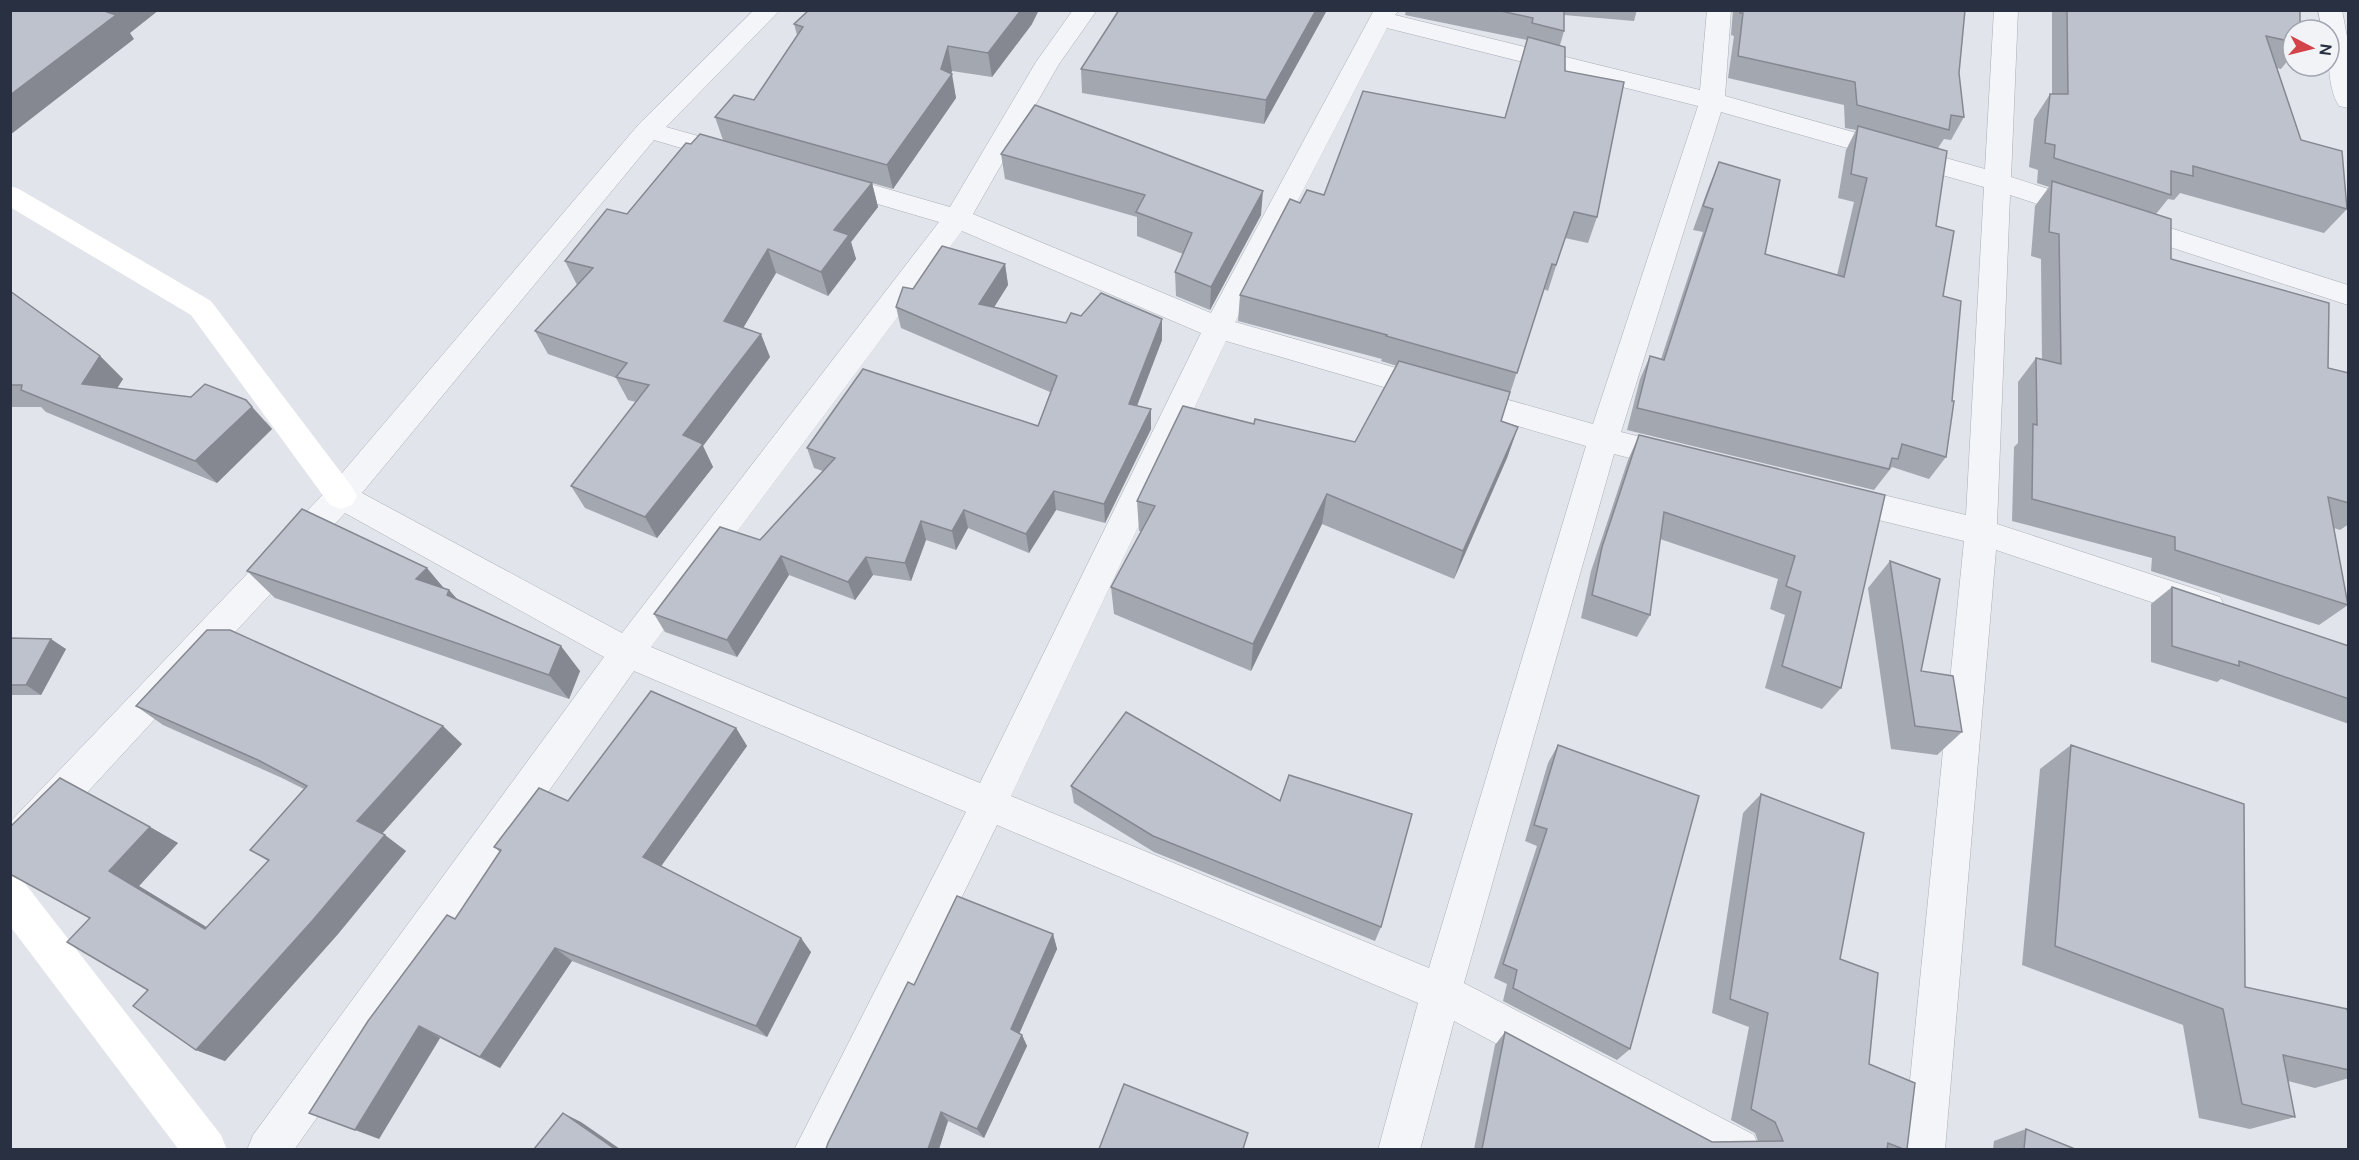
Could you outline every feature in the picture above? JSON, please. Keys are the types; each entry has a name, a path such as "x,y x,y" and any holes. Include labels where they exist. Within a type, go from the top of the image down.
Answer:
{"main road":[{"path":"10,195 201,308 340,496"},
{"path":"10,894 206,1149"}],"street":[{"path":"10,849 340,496 648,130 768,10"},
{"path":"268,1149 627,653 957,218 1048,62 1084,10"},
{"path":"1399,1149 1603,439 1712,101 1719,10"},
{"path":"1924,1149 1981,532 2006,10"},
{"path":"2330,10 2349,100"},
{"path":"815,1149 989,804 1218,328 1383,15 1712,101 1998,182 2349,295"},
{"path":"648,130 763,162"},
{"path":"808,175 957,218 1218,328 1603,439 1706,465"},
{"path":"1809,490 1981,532 2237,616"},
{"path":"340,496 627,653 1442,993 1739,1149"}],"building":[{"path":"10,10 110,10 107,12 116,15 10,95"},
{"path":"809,10 1021,10 988,53 948,46 941,69 952,74 887,165 715,117 734,95 754,100 803,27 794,24"},
{"path":"1119,10 1316,10 1266,100 1081,69"},
{"path":"1496,10 1564,10 1564,31 1532,23 1533,18"},
{"path":"1741,10 1965,10 1959,73 1964,117 1951,115 1949,130 1857,105 1855,82 1738,56 1743,13 1740,13"},
{"path":"2067,10 2300,10 2300,18 2281,18 2281,39 2266,36 2301,140 2342,151 2347,209 2193,166 2193,176 2171,171 2171,195 2054,158 2055,145 2045,143 2050,94 2068,94"},
{"path":"1528,37 1565,47 1565,71 1624,82 1597,217 1574,212 1556,265 1552,264 1517,373 1240,295 1290,199 1300,203 1307,190 1324,195 1363,91 1505,118"},
{"path":"1035,105 1263,191 1211,287 1175,272 1192,233 1136,212 1145,195 1001,154"},
{"path":"1858,126 1947,151 1936,226 1954,231 1943,296 1961,301 1952,401 1954,401 1946,457 1902,444 1898,459 1892,458 1889,469 1637,408 1650,356 1664,360 1713,209 1703,206 1719,162 1780,180 1765,254 1844,277 1867,178 1851,174"},
{"path":"700,134 872,183 834,230 849,235 821,272 768,249 724,321 761,334 683,435 703,444 645,517 571,486 649,385 616,377 627,363 535,331 593,268 565,261 607,209 627,214 686,143 691,144"},
{"path":"2052,181 2171,219 2171,259 2329,303 2328,368 2349,373 2349,503 2328,497 2348,605 2175,550 2175,537 2032,499 2033,424 2037,425 2036,358 2061,364 2059,234 2049,232"},
{"path":"942,246 1005,264 979,304 1066,323 1071,313 1081,316 1101,293 1162,319 1129,404 1151,409 1104,504 1054,491 1026,534 964,510 952,531 921,521 905,563 866,557 848,582 781,556 727,640 654,614 720,527 760,540 835,458 807,448 863,369 1038,426 1057,376 896,307 903,287 913,289"},
{"path":"10,291 100,356 82,384 191,397 205,384 246,400 252,407 195,461 21,390 22,385 10,385"},
{"path":"1399,361 1510,392 1501,421 1518,427 1463,551 1327,494 1253,644 1111,587 1155,506 1137,501 1183,406 1254,424 1255,419 1355,442"},
{"path":"1639,435 1885,495 1841,688 1782,666 1801,592 1786,586 1795,556 1664,512 1650,615 1592,595 1602,547"},
{"path":"302,509 427,568 416,579 449,590 447,595 561,646 549,675 247,571"},
{"path":"1890,561 1940,579 1921,671 1953,676 1962,732 1915,726"},
{"path":"2172,587 2349,646 2349,699 2239,661 2239,666 2172,646"},
{"path":"207,630 230,630 443,726 357,821 385,835 313,920 196,1050 133,1006 148,990 67,942 90,918 10,874 10,827 60,778 150,827 109,871 205,929 269,860 250,850 307,786 258,760 136,706"},
{"path":"10,638 51,639 26,685 10,685"},
{"path":"651,691 736,728 643,857 801,938 756,1026 555,948 480,1057 419,1026 355,1130 309,1113 368,1021 447,915 455,919 501,850 494,847 539,788 568,801"},
{"path":"1126,712 1280,801 1289,775 1412,814 1381,927 1153,836 1071,786"},
{"path":"1558,745 1699,796 1630,1049 1513,988 1517,970 1503,964 1547,829 1534,825"},
{"path":"2071,745 2244,804 2245,987 2347,1009 2349,1015 2349,1070 2283,1055 2295,1117 2242,1104 2223,1009 2055,946"},
{"path":"1761,794 1864,833 1840,959 1878,973 1869,1064 1915,1083 1907,1149 1888,1143 1887,1149 1482,1149 1505,1032 1712,1142 1783,1141 1775,1122 1751,1109 1768,1013 1730,999"},
{"path":"957,896 1053,934 1011,1029 1022,1035 977,1129 941,1112 928,1149 826,1149 908,982 914,985"},
{"path":"1124,1084 1248,1133 1243,1149 1099,1149"},
{"path":"563,1113 615,1149 534,1149"},
{"path":"2026,1129 2075,1149 2024,1149"}]}
